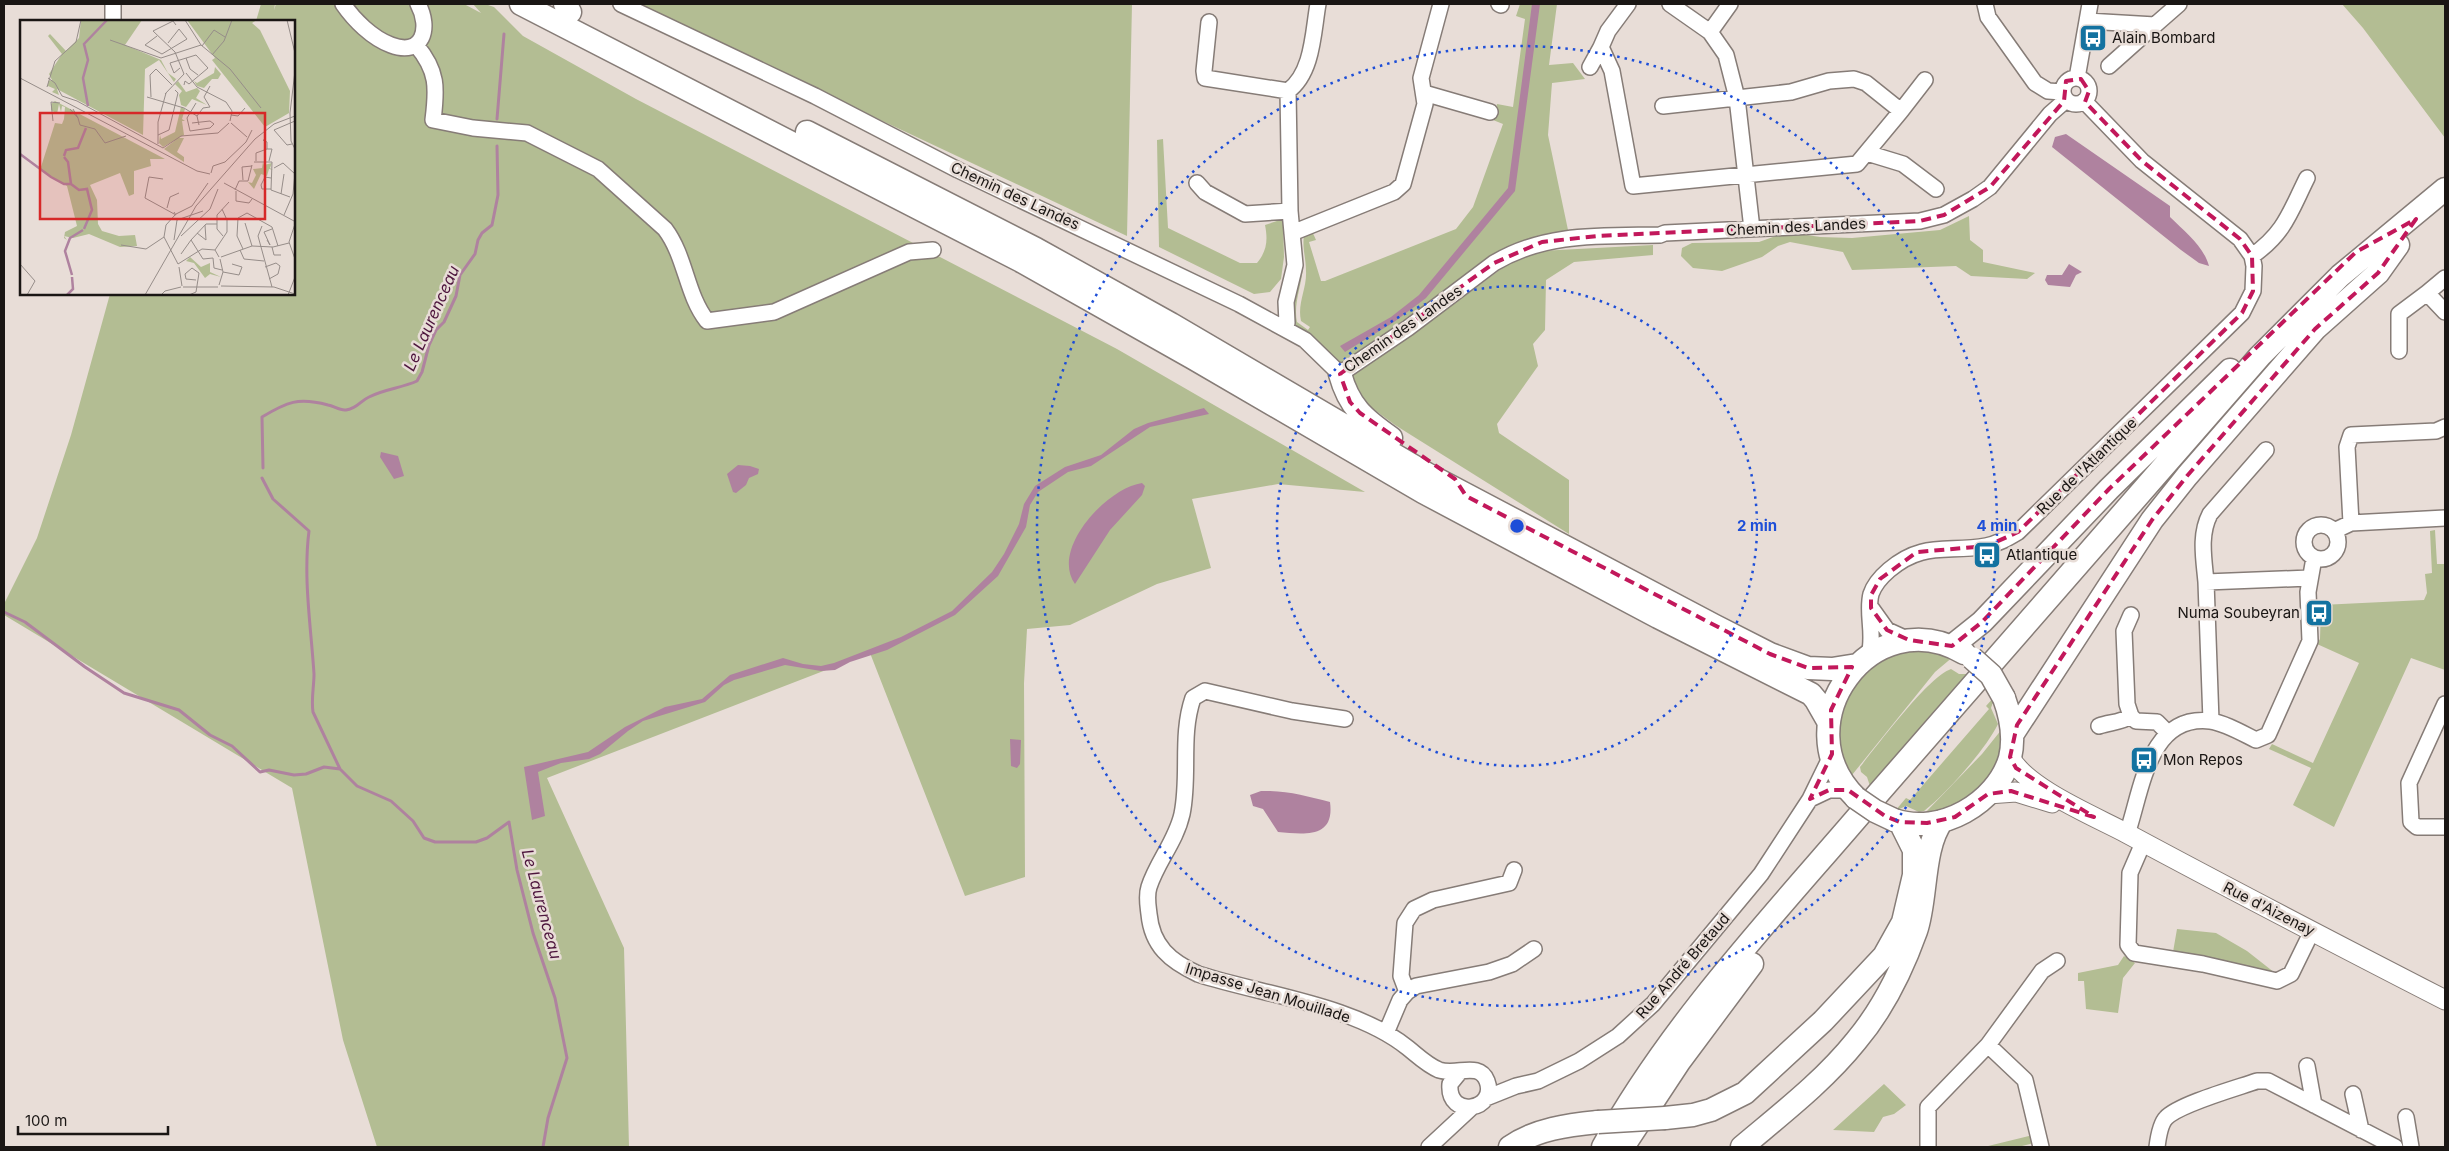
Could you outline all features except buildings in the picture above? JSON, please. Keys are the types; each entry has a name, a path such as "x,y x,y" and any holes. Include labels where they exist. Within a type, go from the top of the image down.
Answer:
{"highway":[{"path":"521,4 1021,261 1193,358 1423,492 1658,617 1811,694 1828,721 1832,754 1840,778 1852,794 1875,811 1897,821 1942,821 1967,810 1988,794 2001,778 2010,757 2012,735 2010,715 2004,698 1991,675 1972,658 1952,646 1927,640 1909,640 1880,648 1863,660 1838,691 1828,721"},
{"path":"563,6 1044,254 1171,324 1466,496 1660,598 1778,657 1819,670 1863,660"},
{"path":"1623,1147 1690,1046 1783,927 2284,352 2445,189"},
{"path":"1604,1147 1632,1100 1699,1005 1810,872 2260,356 2333,283 2394,239 2445,208"},
{"path":"1952,646 1982,622 2109,488 2258,343 2356,252 2394,239"},
{"path":"2012,735 2061,656 2152,520 2221,435 2315,329 2378,274 2394,239"},
{"path":"1340,374 1350,402 1360,413 1400,444 1456,479 1466,496"},
{"path":"1510,1147 1529,1136 1545,1130 1598,1122 1693,1115 1711,1110 1745,1093 1860,984 1884,956 1903,922 1914,875 1914,850 1897,821"},
{"path":"1742,1147 1811,1089 1856,1042 1890,992 1916,929 1934,835 1942,821"}],"main road":[{"name":"Rue d'Aizenay","path":"2010,757 2016,768 2030,779 2094,817 2445,1000"},
{"name":"Rue d'Aizenay","path":"1988,794 2016,792 2094,817"}],"street":[{"path":"113,4 113,20"},
{"path":"343,4 360,24 381,40 400,47 416,45 424,33 425,26 418,4"},
{"name":"Chemin des Landes","path":"621,4 815,96 958,170 1146,258 1284,328 1306,340 1340,374 1408,328 1494,263 1524,249 1564,238 1640,234 1660,235 1665,233 1920,221 1944,215 1990,187 2064,96"},
{"path":"1284,328 1287,323 1286,302 1295,265 1290,211 1288,91 1299,80 1307,65 1318,4"},
{"path":"1292,233 1394,192 1403,184 1425,104 1421,78 1441,4"},
{"path":"1590,67 1608,31 1628,4"},
{"path":"1670,4 1710,32 1726,55 1737,98 1744,176 1752,229"},
{"path":"1710,32 1730,4"},
{"path":"1985,4 1988,17 2035,83 2048,91 2064,96 2072,104 2084,101 2088,95 2088,87 2084,81 2077,78 2066,81 2064,96"},
{"path":"2077,78 2090,4"},
{"path":"2109,66 2179,4"},
{"path":"2087,21 2155,25"},
{"path":"1209,22 1204,71 1206,78 1288,91"},
{"path":"416,45 433,69 436,98 433,120 472,128 527,133 598,169 665,229 673,239 697,308 707,321 774,312 909,252 933,250"},
{"path":"1601,47 1612,71 1633,186 1857,164 1925,80"},
{"path":"1663,106 1792,92 1829,81 1854,79 1866,83 1901,111"},
{"path":"1424,93 1490,112"},
{"path":"2084,101 2142,161 2240,239 2252,256 2271,243 2281,231 2307,178"},
{"path":"1867,153 1903,164 1936,189"},
{"path":"1197,183 1205,192 1245,214 1290,211"},
{"name":"Rue de l'Atlantique","path":"1863,660 1872,636 1871,595 1874,587 1886,572 1907,557 1929,549 1966,548 1998,542 2018,532 2242,314 2253,292 2254,266 2252,256"},
{"path":"2400,351 2398,314 2445,278"},
{"path":"2427,293 2445,312"},
{"path":"1268,320 1286,302"},
{"path":"2351,523 2347,447 2351,435 2436,431 2445,427"},
{"path":"2211,721 2203,534 2205,524 2210,514 2266,450"},
{"path":"2334,531 2351,523 2445,518"},
{"path":"2322,525 2334,531 2338,537 2337,550 2327,558 2314,558 2305,548 2304,541 2310,529 2322,525"},
{"path":"2312,931 2290,974 2277,981 2203,964 2134,953 2128,945 2130,873 2135,839 2134,818 2142,778 2167,732 2180,725 2211,721 2256,740 2268,735 2310,641 2309,578 2314,558"},
{"path":"2206,582 2309,578"},
{"path":"1871,608 1887,630 1909,640"},
{"path":"2131,615 2124,631 2127,704 2131,716 2136,721 2157,722 2167,732"},
{"name":"Impasse Jean Mouillade","path":"1345,719 1299,713 1205,691 1193,698 1187,716 1186,786 1182,815 1172,842 1149,887 1147,898 1150,927 1156,943 1166,956 1198,974 1330,1010 1386,1033 1429,1065"},
{"path":"2445,704 2409,783 2411,822 2417,827 2445,828"},
{"path":"2099,726 2122,722 2131,716"},
{"name":"Rue André Bretaud","path":"1486,1098 1516,1086 1538,1081 1601,1048 1653,1004 1760,874 1810,799 1832,754"},
{"path":"1810,799 1829,790 1852,794"},
{"path":"1407,992 1401,976 1405,923 1414,909 1433,900 1509,883 1514,870"},
{"path":"1386,1033 1400,1000 1416,986 1489,972 1512,964 1534,949"},
{"path":"1928,1147 1928,1107 1988,1045 2042,971 2057,961"},
{"path":"1988,1045 2025,1080 2041,1147"},
{"path":"1429,1065 1441,1070 1458,1072 1473,1070 1486,1079 1488,1088 1486,1098 1480,1105 1471,1108 1462,1107 1452,1097 1429,1065"},
{"path":"2306,1066 2314,1105"},
{"path":"1451,1127 1454,1113 1450,1084 1458,1072"},
{"name":"Rue André Bretaud","path":"1486,1079 1516,1086"},
{"path":"2157,1147 2158,1137 2166,1118 2183,1108 2257,1081 2268,1081 2391,1146"},
{"path":"2353,1094 2361,1130"},
{"path":"1429,1147 1471,1108"},
{"path":"2406,1116 2411,1147"}],"highlighted area":[{"path":"2081,79 2089,91 2085,102 2142,161 2240,239 2252,256 2253,291 2242,313 2018,532 1987,546 1917,552 1880,579 1871,595 1871,608 1887,630 1909,640 1952,646 1982,622 2109,489 2356,252 2416,219 2378,273 2315,329 2187,476 2152,520 2017,725 2010,757 2016,768 2094,817 2011,791 1988,794 1955,817 1927,823 1900,822 1885,816 1848,790 1829,790 1810,799 1832,754 1831,710 1852,667 1808,668 1770,654 1466,496 1455,479 1360,413 1350,402 1340,374 1494,263 1542,242 1597,236 1920,221 1944,215 1990,187 2064,101 2066,81"}],"green space":[{"path":"261,4 275,4 274,10 276,4 464,4 481,13 473,4 485,4 494,7 523,36 636,99 1117,349 1365,492 1278,484 1192,499 1211,568 1157,584 1070,625 1027,629 1024,683 1025,877 965,896 870,653 547,778 624,948 629,1147 377,1147 343,1040 292,788 4,615 4,604 37,538 71,435 110,295 295,295 295,20 256,20"},
{"path":"635,4 1132,4 1127,236 649,11"},
{"path":"1520,4 1557,4 1549,65 1573,63 1585,79 1552,83 1548,135 1568,230 1529,239 1346,364 1337,362 1294,326 1291,308 1298,267 1303,266 1296,315 1297,322 1308,330 1310,327 1301,321 1300,314 1306,278 1304,235 1312,231 1316,240 1309,242 1321,281 1325,281 1456,229 1473,207 1503,124 1493,120 1497,104 1513,107 1525,19 1516,16"},
{"path":"2342,4 2445,4 2445,138 2363,28"},
{"path":"1163,139 1168,228 1240,263 1257,263 1266,245 1265,225 1283,219 1284,257 1281,279 1270,292 1254,294 1159,247 1157,140"},
{"path":"1969,216 1970,240 1983,250 1983,262 2035,273 2027,279 1971,276 1956,266 1852,270 1843,252 1790,242 1778,246 1762,257 1722,271 1693,268 1681,256 1682,248 1692,243 1759,242 1787,232 1820,237 1852,238 1940,230"},
{"path":"1653,245 1653,255 1574,262 1546,280 1545,330 1533,344 1538,366 1497,424 1499,433 1569,480 1569,534 1395,425 1356,396 1350,383 1354,371 1450,307 1509,263 1540,251"},
{"path":"2435,530 2437,564 2445,564 2445,670 2411,658 2334,827 2293,805 2311,768 2269,749 2272,744 2313,763 2359,663 2317,644 2320,639 2321,605 2424,600 2427,593 2425,574 2432,573 2430,531"},
{"path":"1910,649 1954,656 1935,672 1852,775 1846,769 1839,746 1841,702 1866,668"},
{"path":"1951,669 1959,674 1967,674 1870,786 1867,777 1861,772 1860,767 1890,729 1929,685"},
{"path":"1995,696 1991,708 1998,724 1965,771 1924,811 1919,812 1906,806 1895,811 1906,798 1910,800 1989,709 1986,706"},
{"path":"2002,729 2003,740 1998,760 1988,780 1981,788 1961,804 1923,815 1982,754"},
{"path":"2177,929 2216,933 2247,951 2275,973 2213,958 2173,952"},
{"path":"2124,956 2135,963 2123,978 2118,1013 2086,1009 2084,981 2078,981 2078,973 2118,965"},
{"path":"1884,1084 1906,1105 1894,1114 1883,1117 1874,1132 1833,1130"},
{"path":"2033,1135 2034,1143 2018,1147 1984,1147"}],"shaded area":[{"path":"1532,4 1540,4 1515,191 1426,298 1394,322 1345,352 1340,346 1391,317 1419,295 1508,188"},
{"path":"2066,134 2170,206 2170,217 2198,245 2209,266 2199,263 2181,250 2052,147 2055,137"},
{"path":"2069,264 2082,272 2076,275 2070,287 2048,285 2045,280 2047,275 2062,275"},
{"path":"1204,408 1209,414 1150,427 1091,466 1068,472 1038,492 1030,505 1026,527 998,576 955,615 887,650 850,662 835,670 821,671 785,665 734,680 724,685 705,702 643,721 600,754 589,759 561,763 538,772 545,816 532,820 524,767 588,752 625,727 665,707 702,699 730,675 783,658 803,664 821,666 834,663 901,637 952,611 992,572 1004,554 1019,524 1024,504 1035,486 1065,467 1101,455 1134,429 1148,423"},
{"path":"381,452 398,456 404,476 394,479 380,457"},
{"path":"738,465 759,469 758,474 749,478 746,485 736,493 733,492 727,474"},
{"path":"1142,483 1145,486 1142,495 1110,530 1075,584 1069,570 1070,554 1076,538 1086,522 1113,496 1128,487"},
{"path":"1010,739 1021,740 1020,764 1017,768 1011,766"},
{"path":"1261,791 1287,792 1330,802 1328,823 1316,832 1278,832 1263,809 1253,806 1250,795"}],"waterway":[{"name":"Le Laurenceau","path":"497,119 504,34"},
{"name":"Le Laurenceau","path":"263,468 262,417 293,402 301,401 309,401 346,410 356,407 375,394 417,381 422,372 429,345 436,330 444,322 456,296 460,275 475,254 478,240 482,233 492,225 498,195 497,146"},
{"name":"Le Laurenceau","path":"262,478 273,499 309,531 307,585 314,674 313,712 340,769 357,786 391,801 413,821 424,838 435,842 476,842 487,838 509,822 517,870 533,933 555,998 567,1058 548,1118 543,1147"},
{"path":"4,612 25,622 85,667 124,693 179,710 210,735 232,746 260,772 269,770 294,775 306,774 324,767 340,769"}],"place":[{"name":"Alain Bombard","path":"2093,38"},
{"name":"Atlantique","path":"1987,555"},
{"name":"Numa Soubeyran","path":"2319,613"},
{"name":"Mon Repos","path":"2144,760"}]}
